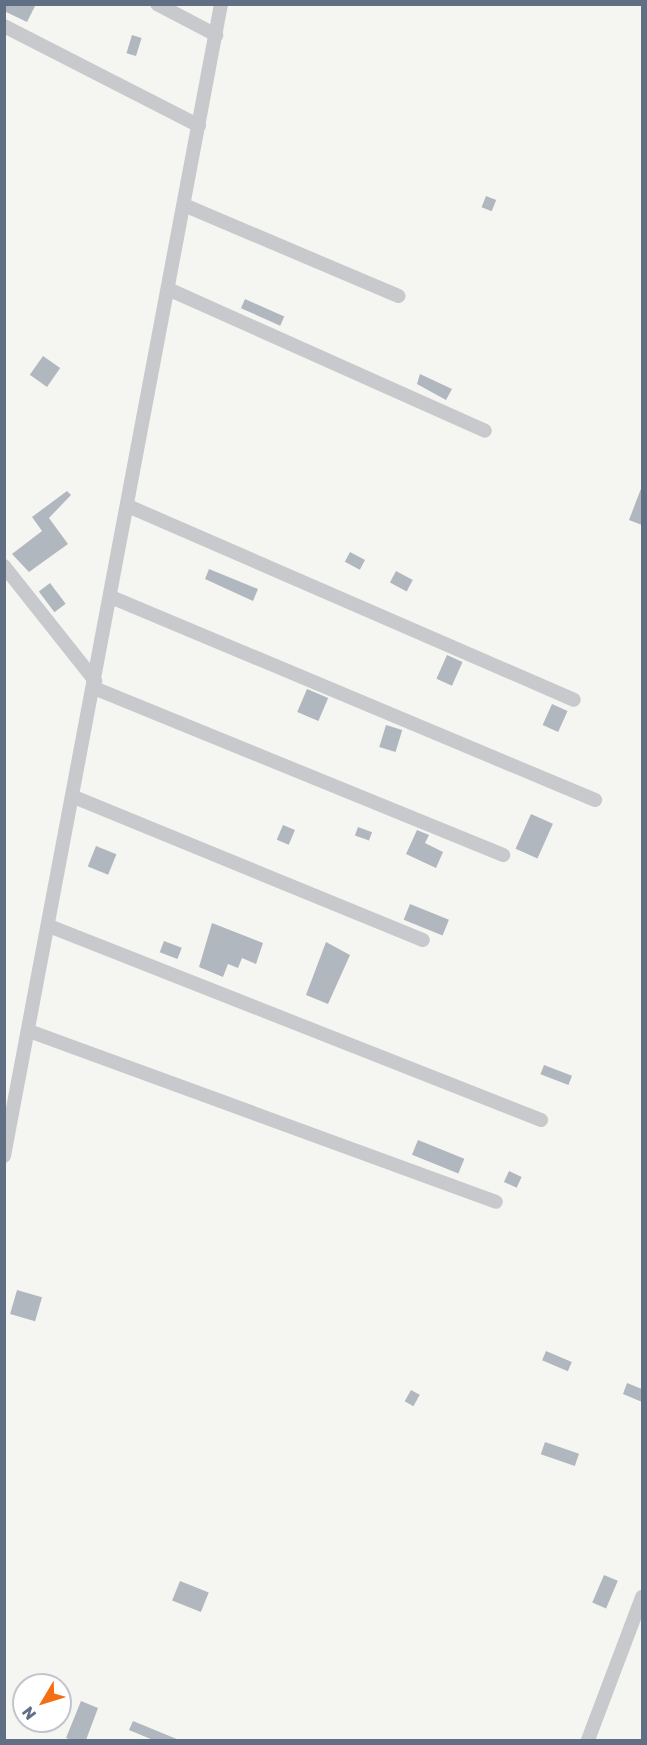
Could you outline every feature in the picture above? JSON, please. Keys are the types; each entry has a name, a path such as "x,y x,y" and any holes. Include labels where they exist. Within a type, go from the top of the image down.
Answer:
{"street":[{"path":"157,4 216,35"},
{"path":"4,1156 74,797 221,4"},
{"path":"4,26 199,126"},
{"path":"184,205 398,296"},
{"path":"168,289 484,431"},
{"path":"128,506 574,700"},
{"path":"4,566 95,684 503,855"},
{"path":"111,597 595,800"},
{"path":"74,797 423,940"},
{"path":"49,926 541,1120"},
{"path":"29,1031 496,1202"},
{"path":"588,1740 642,1597"}],"building":[{"path":"4,4 36,4 27,22 4,11"},
{"path":"132,35 142,38 136,56 126,53"},
{"path":"486,196 496,200 492,211 482,207"},
{"path":"245,299 284,316 280,326 241,308"},
{"path":"43,356 60,368 47,387 30,375"},
{"path":"420,374 452,389 446,400 417,384"},
{"path":"642,486 642,525 629,520"},
{"path":"67,491 71,495 49,518 68,544 29,572 12,554 42,531 32,517"},
{"path":"350,552 365,560 360,570 345,562"},
{"path":"209,569 258,589 253,601 205,579"},
{"path":"396,571 413,580 407,591 390,582"},
{"path":"50,583 66,604 54,612 39,591"},
{"path":"447,655 463,662 452,686 436,679"},
{"path":"307,689 328,698 318,721 297,712"},
{"path":"552,704 568,711 558,732 543,725"},
{"path":"386,725 402,730 396,752 379,747"},
{"path":"531,814 553,824 537,858 516,849"},
{"path":"283,825 295,830 289,845 277,840"},
{"path":"358,827 372,832 369,841 355,835"},
{"path":"417,830 429,835 425,843 443,852 436,868 406,854"},
{"path":"96,846 116,854 108,875 88,866"},
{"path":"410,904 449,920 443,935 404,920"},
{"path":"212,923 263,943 256,964 242,958 238,968 228,964 223,977 199,967"},
{"path":"164,941 182,948 177,959 160,952"},
{"path":"326,942 350,955 328,1004 306,995"},
{"path":"544,1065 572,1076 568,1085 540,1074"},
{"path":"418,1140 464,1159 458,1174 412,1155"},
{"path":"509,1171 522,1177 517,1188 504,1182"},
{"path":"17,1290 42,1297 35,1321 10,1314"},
{"path":"546,1351 572,1362 568,1371 542,1360"},
{"path":"627,1383 642,1389 642,1402 623,1394"},
{"path":"411,1390 420,1395 413,1406 405,1401"},
{"path":"545,1442 579,1454 575,1466 541,1454"},
{"path":"604,1575 618,1581 606,1608 592,1603"},
{"path":"180,1581 209,1593 201,1612 172,1600"},
{"path":"81,1701 98,1708 86,1740 66,1738 68,1733 72,1733 72,1723"},
{"path":"133,1721 179,1740 153,1740 129,1730"}]}
